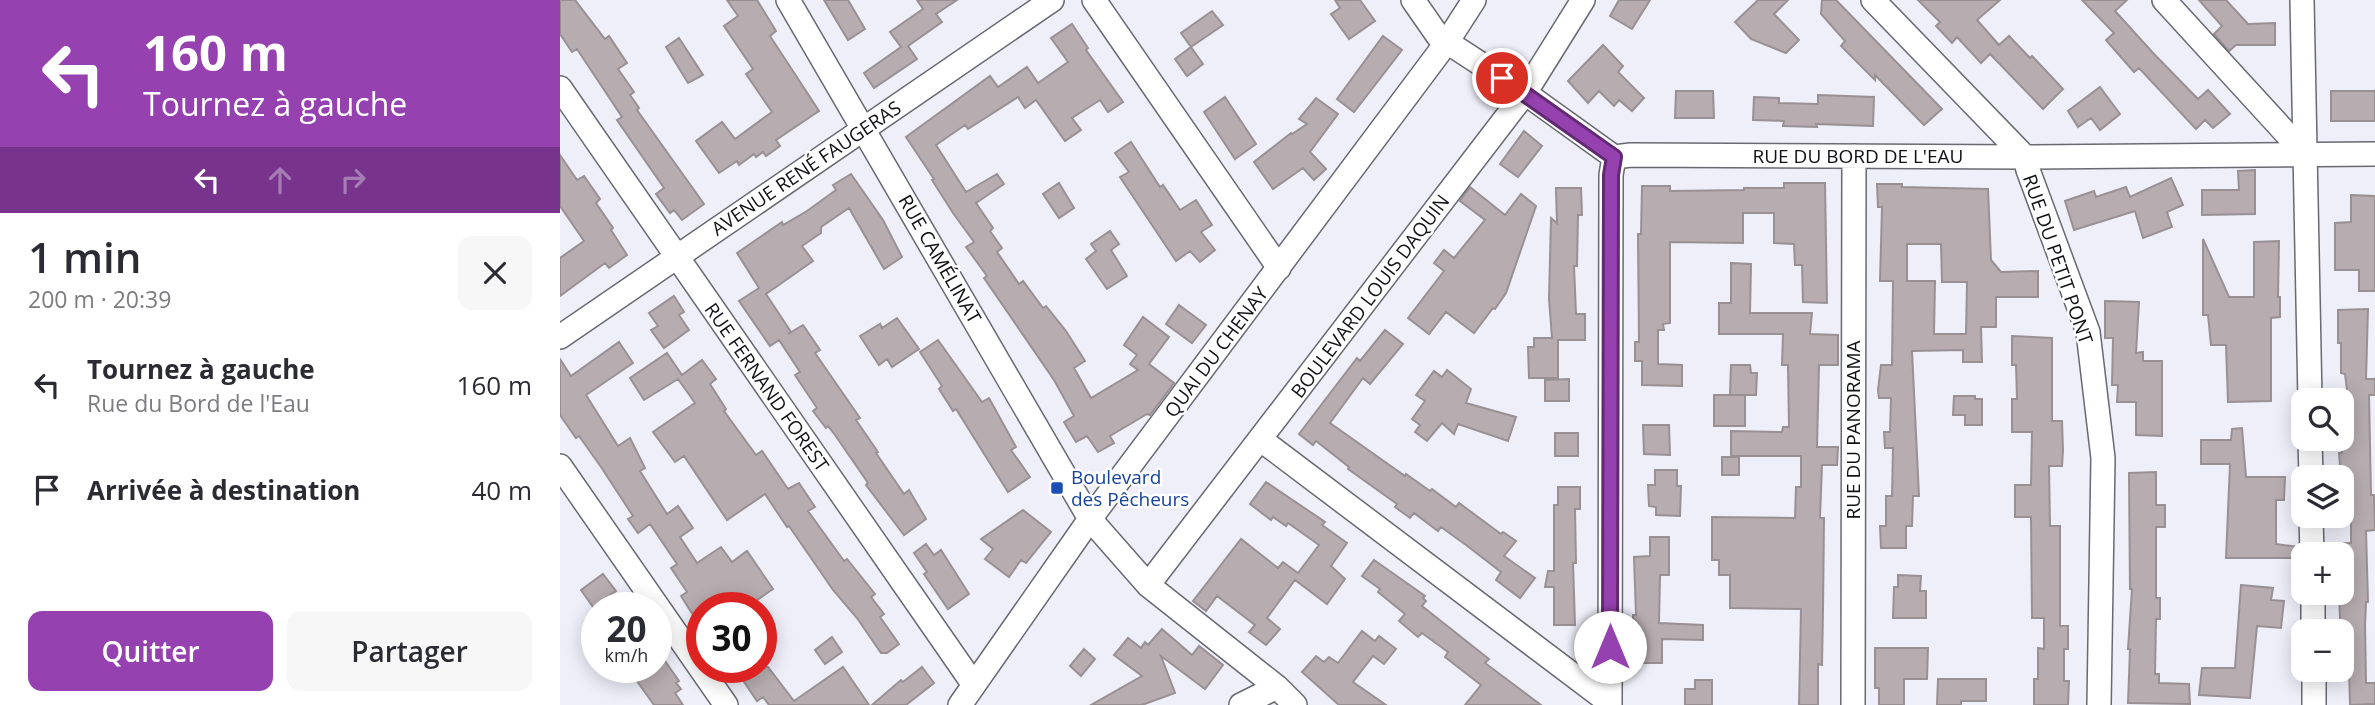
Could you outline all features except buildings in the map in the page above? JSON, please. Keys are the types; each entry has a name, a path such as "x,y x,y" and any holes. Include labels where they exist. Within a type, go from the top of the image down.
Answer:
{"street":[{"name":"RUE CAMÉLINAT","path":"788,0 1090,519 1149,585 1295,705"},
{"name":"AVENUE RENÉ FAUGERAS","path":"560,337 1052,0"},
{"path":"1094,0 1279,268"},
{"path":"1413,0 1438,36 1525,93 1614,157 1611,175 1610,704"},
{"name":"QUAI DU CHENAY","path":"960,705 1090,519 1447,42 1474,0"},
{"name":"BOULEVARD LOUIS DAQUIN","path":"1149,585 1525,93 1583,0"},
{"name":"RUE DU PETIT PONT","path":"1873,0 2025,157 2088,332 2103,458 2099,705"},
{"path":"2164,0 2306,155"},
{"path":"2302,0 2309,388"},
{"name":"RUE FERNAND FOREST","path":"560,88 974,685"},
{"name":"RUE DU BORD DE L'EAU","path":"1614,157 2375,154"},
{"name":"RUE DU PANORAMA","path":"1853,705 1854,156"},
{"path":"1260,439 1610,704"},
{"path":"560,466 726,705"},
{"path":"2314,682 2314,705"},
{"path":"1241,705 1276,687"}],"place":[{"name":"Boulevard des Pêcheurs","path":"1057,488"}],"route":[{"path":"1502,78 1614,157 1611,175 1610,647"}]}
